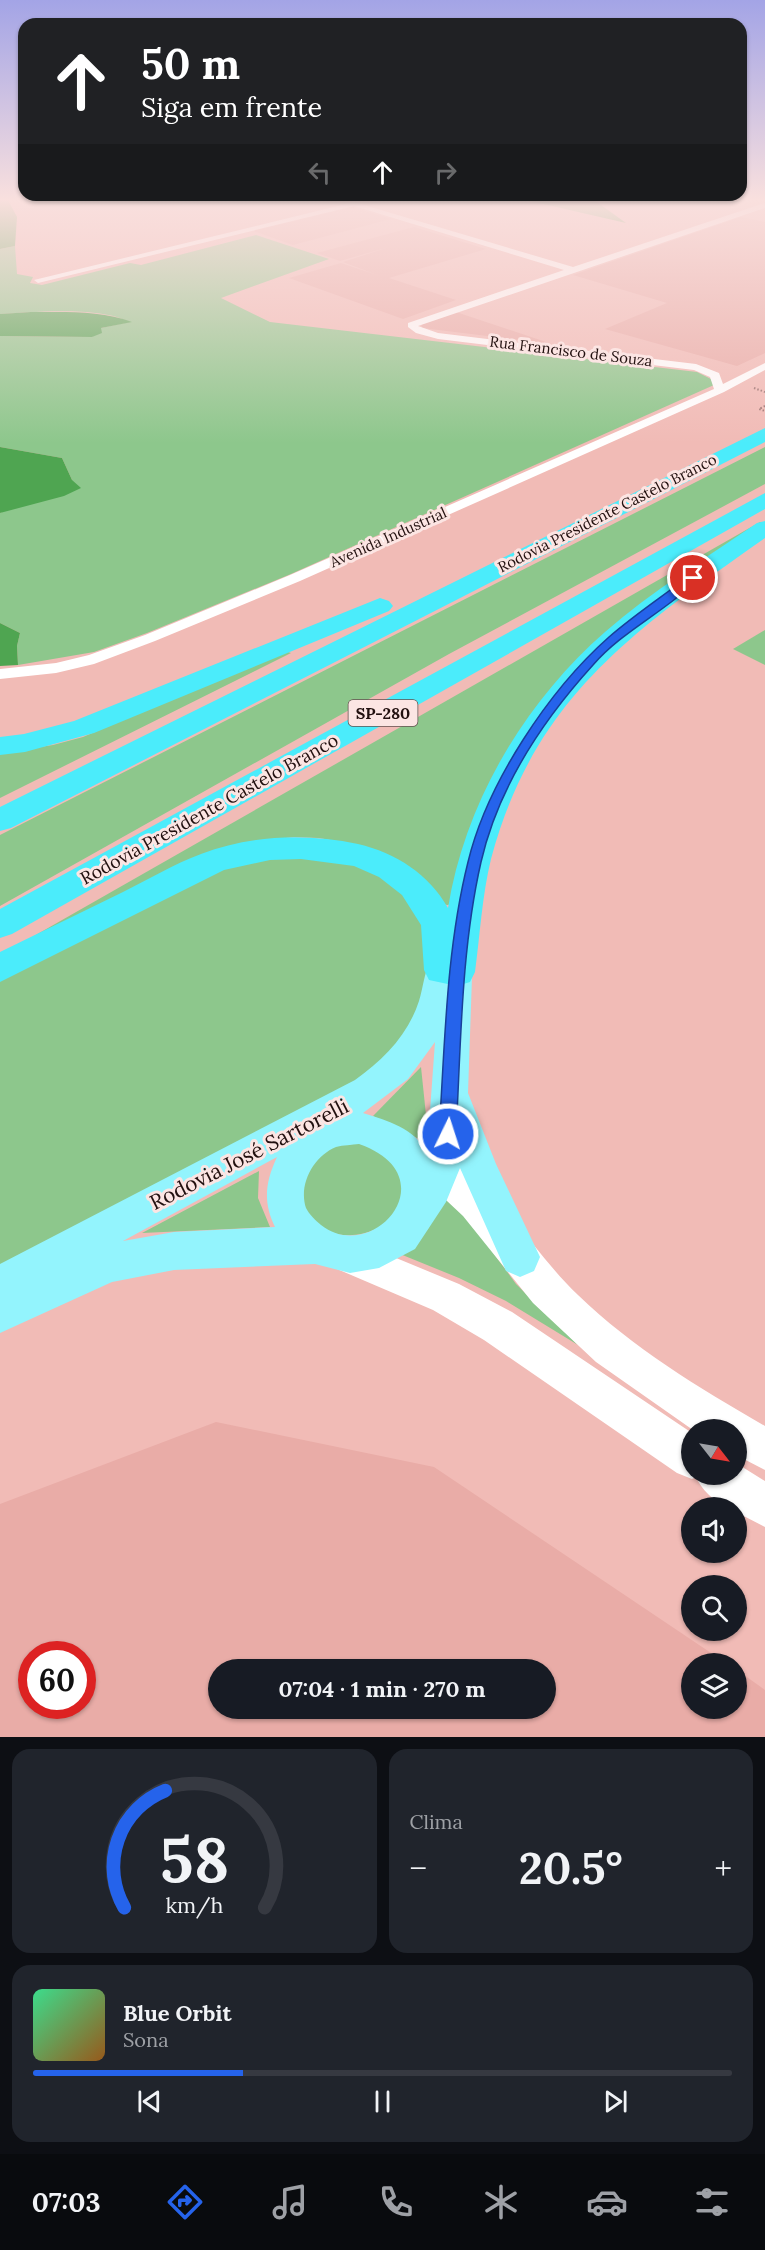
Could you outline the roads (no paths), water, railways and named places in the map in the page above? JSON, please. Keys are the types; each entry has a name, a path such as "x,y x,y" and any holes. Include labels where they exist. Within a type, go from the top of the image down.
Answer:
{"highway":[{"name":"Rodovia Presidente Castelo Branco","path":"0,820 765,434"},
{"name":"Rodovia Presidente Castelo Branco","path":"0,925 765,500"},
{"path":"0,746 57,736 113,717 611,510"},
{"path":"450,971 475,861 487,824 516,759 549,711 570,683 614,638 675,591 765,528"},
{"path":"0,968 212,862 238,853 286,846 340,850 395,873 417,890 434,912 450,971"}],"main road":[{"path":"0,1312 109,1263 174,1251 329,1250 363,1253 383,1248 400,1237 413,1222 420,1204 422,1185 418,1168 425,1161 446,1156 451,1088 450,971"},
{"name":"Rodovia José Sartorelli","path":"0,1286 260,1147 357,1098 384,1079 418,1042 450,971"},
{"path":"451,1088 478,1166 520,1257"},
{"path":"322,1136 330,1124 357,1098"},
{"path":"681,1451 498,1326 446,1297 329,1250 301,1233 290,1216 285,1198 286,1179 293,1161 306,1147 322,1136 340,1129 368,1130 394,1139 460,1188 548,1292 600,1338 716,1419"},
{"path":"260,1147 298,1136 322,1136"},
{"path":"747,1438 765,1449"}],"street":[{"name":"Rua Francisco de Souza","path":"541,281 411,326 419,331 438,336 636,358 704,369 760,368"},
{"name":"Avenida Industrial","path":"0,674 56,668 84,662 150,638 295,578 720,390 760,368"},
{"path":"704,369 717,378 720,390"}]}
